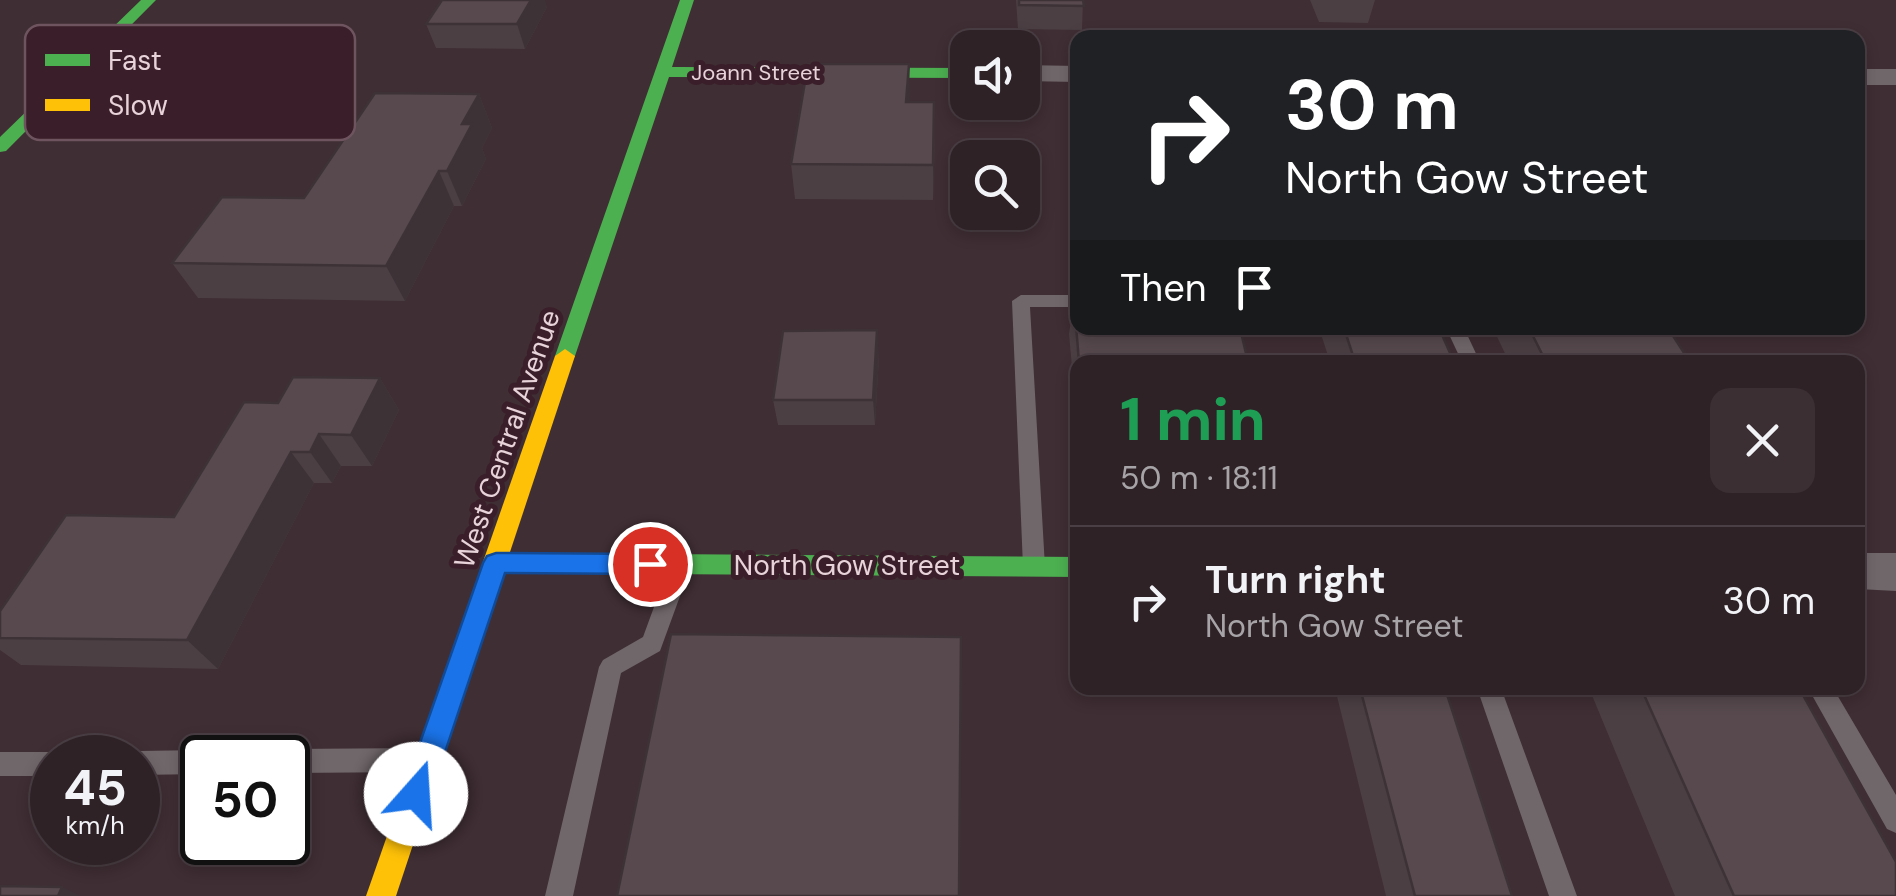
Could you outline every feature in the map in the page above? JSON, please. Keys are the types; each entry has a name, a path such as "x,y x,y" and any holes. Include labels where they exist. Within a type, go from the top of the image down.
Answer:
{"street":[{"path":"124,25 149,0"},
{"name":"West Central Avenue","path":"381,896 688,0"},
{"name":"Joann Street","path":"664,72 950,73"},
{"path":"1040,73 1070,74"},
{"path":"1865,76 1896,76"},
{"path":"0,147 25,122"},
{"name":"North Gow Street","path":"496,563 1070,567"},
{"path":"1865,572 1896,572"}],"lane":[{"path":"1034,567 1021,301 1070,302"},
{"path":"559,896 611,667 652,644 680,564"},
{"path":"1491,695 1562,896"},
{"path":"1824,695 1896,820"},
{"path":"310,761 428,760"},
{"path":"0,764 30,764"}],"building":[{"path":"442,0 531,0 517,24 426,24"},
{"path":"1019,0 1083,0 1084,6 1019,5"},
{"path":"808,64 909,64 906,102 934,102 933,165 791,164"},
{"path":"375,93 479,94 462,124 472,124 447,171 439,171 386,266 172,263 222,197 304,198 343,140 355,140 355,123"},
{"path":"877,330 873,400 773,400 783,331"},
{"path":"1077,335 1242,335 1246,355 1078,355"},
{"path":"1346,335 1442,335 1451,355 1353,355"},
{"path":"1532,335 1673,335 1685,355 1542,355"},
{"path":"293,377 380,378 351,435 319,434 310,452 291,452 187,640 0,638 0,611 66,515 174,517 244,402 278,403"},
{"path":"671,634 961,637 959,896 617,896"},
{"path":"1362,695 1447,695 1512,896 1415,896"},
{"path":"1644,695 1803,695 1896,862 1896,896 1734,896"},
{"path":"0,886 62,887 58,896 0,896"}],"traffic: fast":[{"path":"124,25 149,0"},
{"path":"565,356 687,0"},
{"path":"664,72 950,73"},
{"path":"0,147 25,122"},
{"path":"496,563 1070,567"}],"traffic: slow":[{"path":"381,896 565,356"}],"route":[{"path":"416,794 496,563 650,564"}]}
